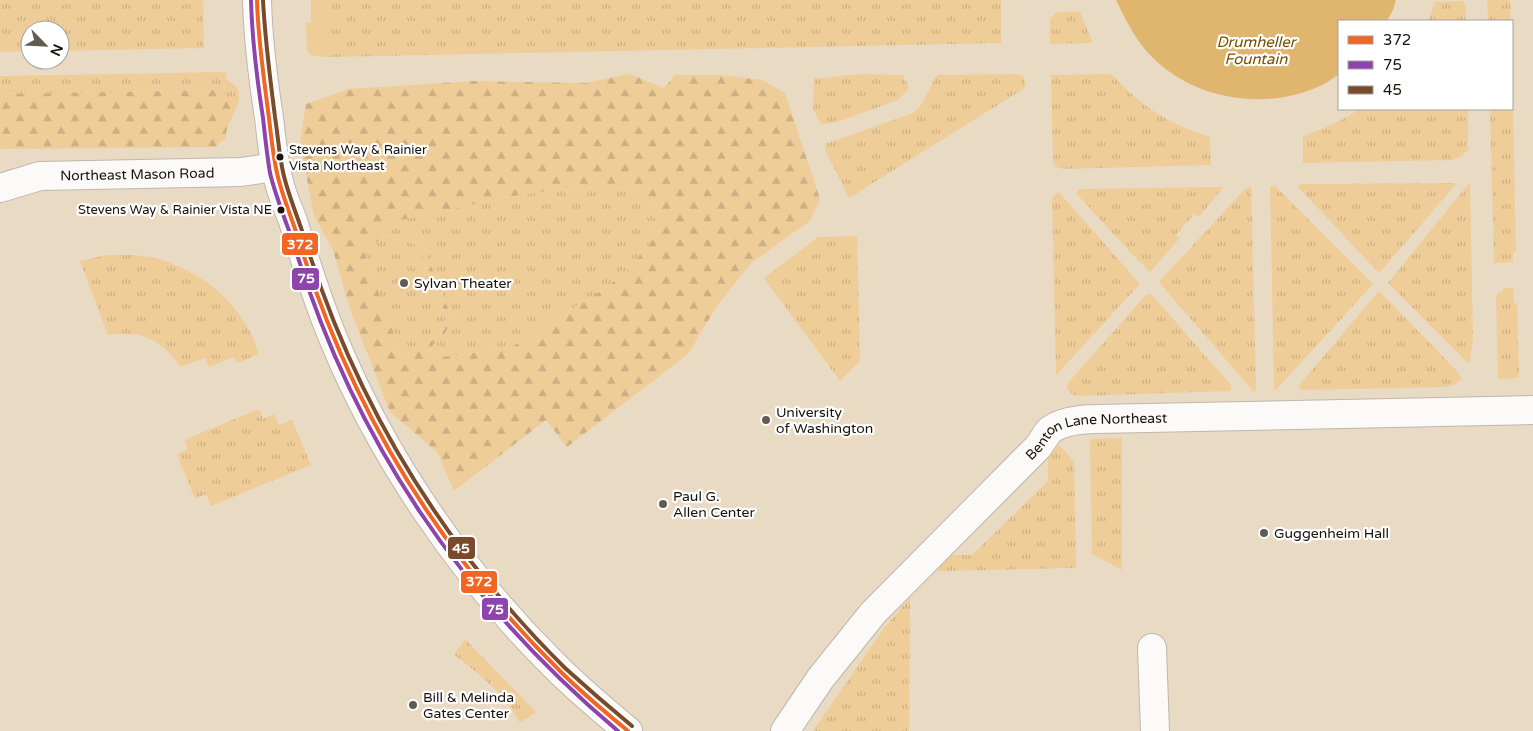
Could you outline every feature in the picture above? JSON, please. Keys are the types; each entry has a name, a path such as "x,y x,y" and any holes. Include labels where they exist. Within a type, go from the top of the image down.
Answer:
{"street":[{"path":"256,0 262,69 275,167 281,190 303,257 334,339 374,422 414,493 434,523 480,583 551,663 628,731"},
{"name":"Northeast Mason Road","path":"0,188 40,176 241,172 275,167"},
{"name":"Benton Lane Northeast","path":"785,731 820,679 873,613 1038,447 1050,431 1064,424 1082,419 1097,418 1533,410"},
{"path":"1152,648 1155,731"}],"shaded area":[{"name":"University of Washington","path":"0,0 1533,0 1533,731 0,731"}],"green space":[{"path":"0,0 203,0 204,48 70,51 70,20 20,20 20,51 0,52"},
{"path":"311,0 327,0 328,57 309,54 307,48 306,23 311,23"},
{"path":"327,0 1001,0 1001,43 328,57"},
{"path":"1487,0 1510,0 1511,20 1488,20"},
{"path":"1435,2 1464,2 1466,20 1428,20"},
{"path":"1059,12 1080,12 1093,43 1050,44 1050,19"},
{"path":"226,72 226,78 237,88 239,94 231,119 232,109 221,90 0,94 0,76"},
{"path":"630,74 664,88 675,75 721,75 762,80 785,93 820,199 810,221 751,263 717,306 688,354 567,447 546,420 454,491 437,452 390,412 350,309 333,250 314,216 300,143 306,104 349,89 473,81 585,83","holes":["620,187 639,192 649,203 656,219 652,240 629,269 604,289 510,348 442,357 428,350 446,332 451,316 422,243 405,235 381,237 392,222 508,197 553,190","403,239 417,246 446,316 440,334 422,349 402,357 363,250 378,241"]},
{"path":"859,74 903,75 909,88 898,100 840,121 821,125 813,109 814,79"},
{"path":"1017,74 1023,76 1025,84 1023,89 849,198 826,152 825,144 913,113 922,104 937,75"},
{"path":"1111,74 1122,86 1156,113 1181,126 1210,137 1211,165 1062,169 1055,166 1053,162 1051,75"},
{"path":"221,90 230,103 232,115 226,138 215,147 0,149 0,94"},
{"path":"1513,107 1516,252 1513,252 1513,262 1494,263 1490,110 1513,110"},
{"path":"1358,110 1468,110 1468,150 1461,157 1453,160 1303,163 1303,136"},
{"path":"1470,182 1473,341 1469,364 1388,283"},
{"path":"1457,183 1381,271 1378,272 1298,187 1300,184"},
{"path":"1251,186 1256,391 1253,391 1159,282 1245,189"},
{"path":"1270,186 1275,186 1373,284 1276,390 1274,390"},
{"path":"620,187 639,192 649,203 656,219 652,240 629,269 604,289 510,348 442,357 427,349 446,332 451,316 422,243 405,235 380,237 392,221 508,197 553,190"},
{"path":"1224,187 1199,217 1194,214 1176,235 1179,239 1150,272 1076,193 1080,189"},
{"path":"1059,192 1139,283 1057,374 1052,197"},
{"path":"857,236 860,361 840,381 764,278 818,237"},
{"name":"Sylvan Theater","path":"403,239 417,246 446,316 440,334 422,349 402,357 363,249 378,241"},
{"path":"107,255 151,257 185,269 201,278 229,301 240,315 259,354 237,363 234,357 209,367 205,358 180,367 166,349 150,339 131,334 108,335 80,261"},
{"path":"1504,288 1513,288 1514,303 1517,303 1519,378 1498,379 1496,297"},
{"path":"1379,291 1455,369 1462,379 1456,384 1446,387 1299,389 1300,384"},
{"path":"1146,295 1152,295 1230,384 1232,388 1230,391 1075,396 1067,389 1068,383"},
{"path":"259,409 263,419 274,414 279,425 292,420 311,465 211,506 206,494 195,499 177,454 188,449 184,440"},
{"path":"1122,438 1122,570 1092,554 1090,441 1093,439"},
{"path":"1059,445 1074,461 1076,568 940,571 936,567 949,555 972,555 1048,481 1048,457"},
{"path":"910,598 909,731 813,731 884,628"},
{"path":"465,639 536,712 520,723 507,703 491,685 454,655"}],"water":[{"name":"Drumheller Fountain","path":"1116,0 1396,0 1388,20 1338,20 1338,75 1323,85 1299,94 1277,98 1232,97 1210,92 1189,84 1153,58 1136,38"}],"transit line":[{"name":"75","path":"251,0 255,59 270,173 319,317 348,385 382,450 420,512 463,571 510,627 562,680 618,731"},
{"name":"372","path":"257,0 263,74 273,152 279,182 320,302 344,361 372,418 403,473 437,526 475,577 516,625 561,672 628,731"},
{"name":"45","path":"263,0 271,88 280,158 285,181 326,301 350,359 378,416 408,471 480,573 521,622 565,668 632,726"}],"place":[{"name":"Stevens Way & Rainier Vista Northeast","path":"280,157"},
{"name":"Stevens Way & Rainier Vista NE","path":"281,210"},
{"name":"Sylvan Theater","path":"404,283"},
{"name":"University of Washington","path":"766,420"},
{"name":"Paul G. Allen Center","path":"663,504"},
{"name":"Guggenheim Hall","path":"1264,533"},
{"name":"Bill & Melinda Gates Center","path":"413,705"}]}
